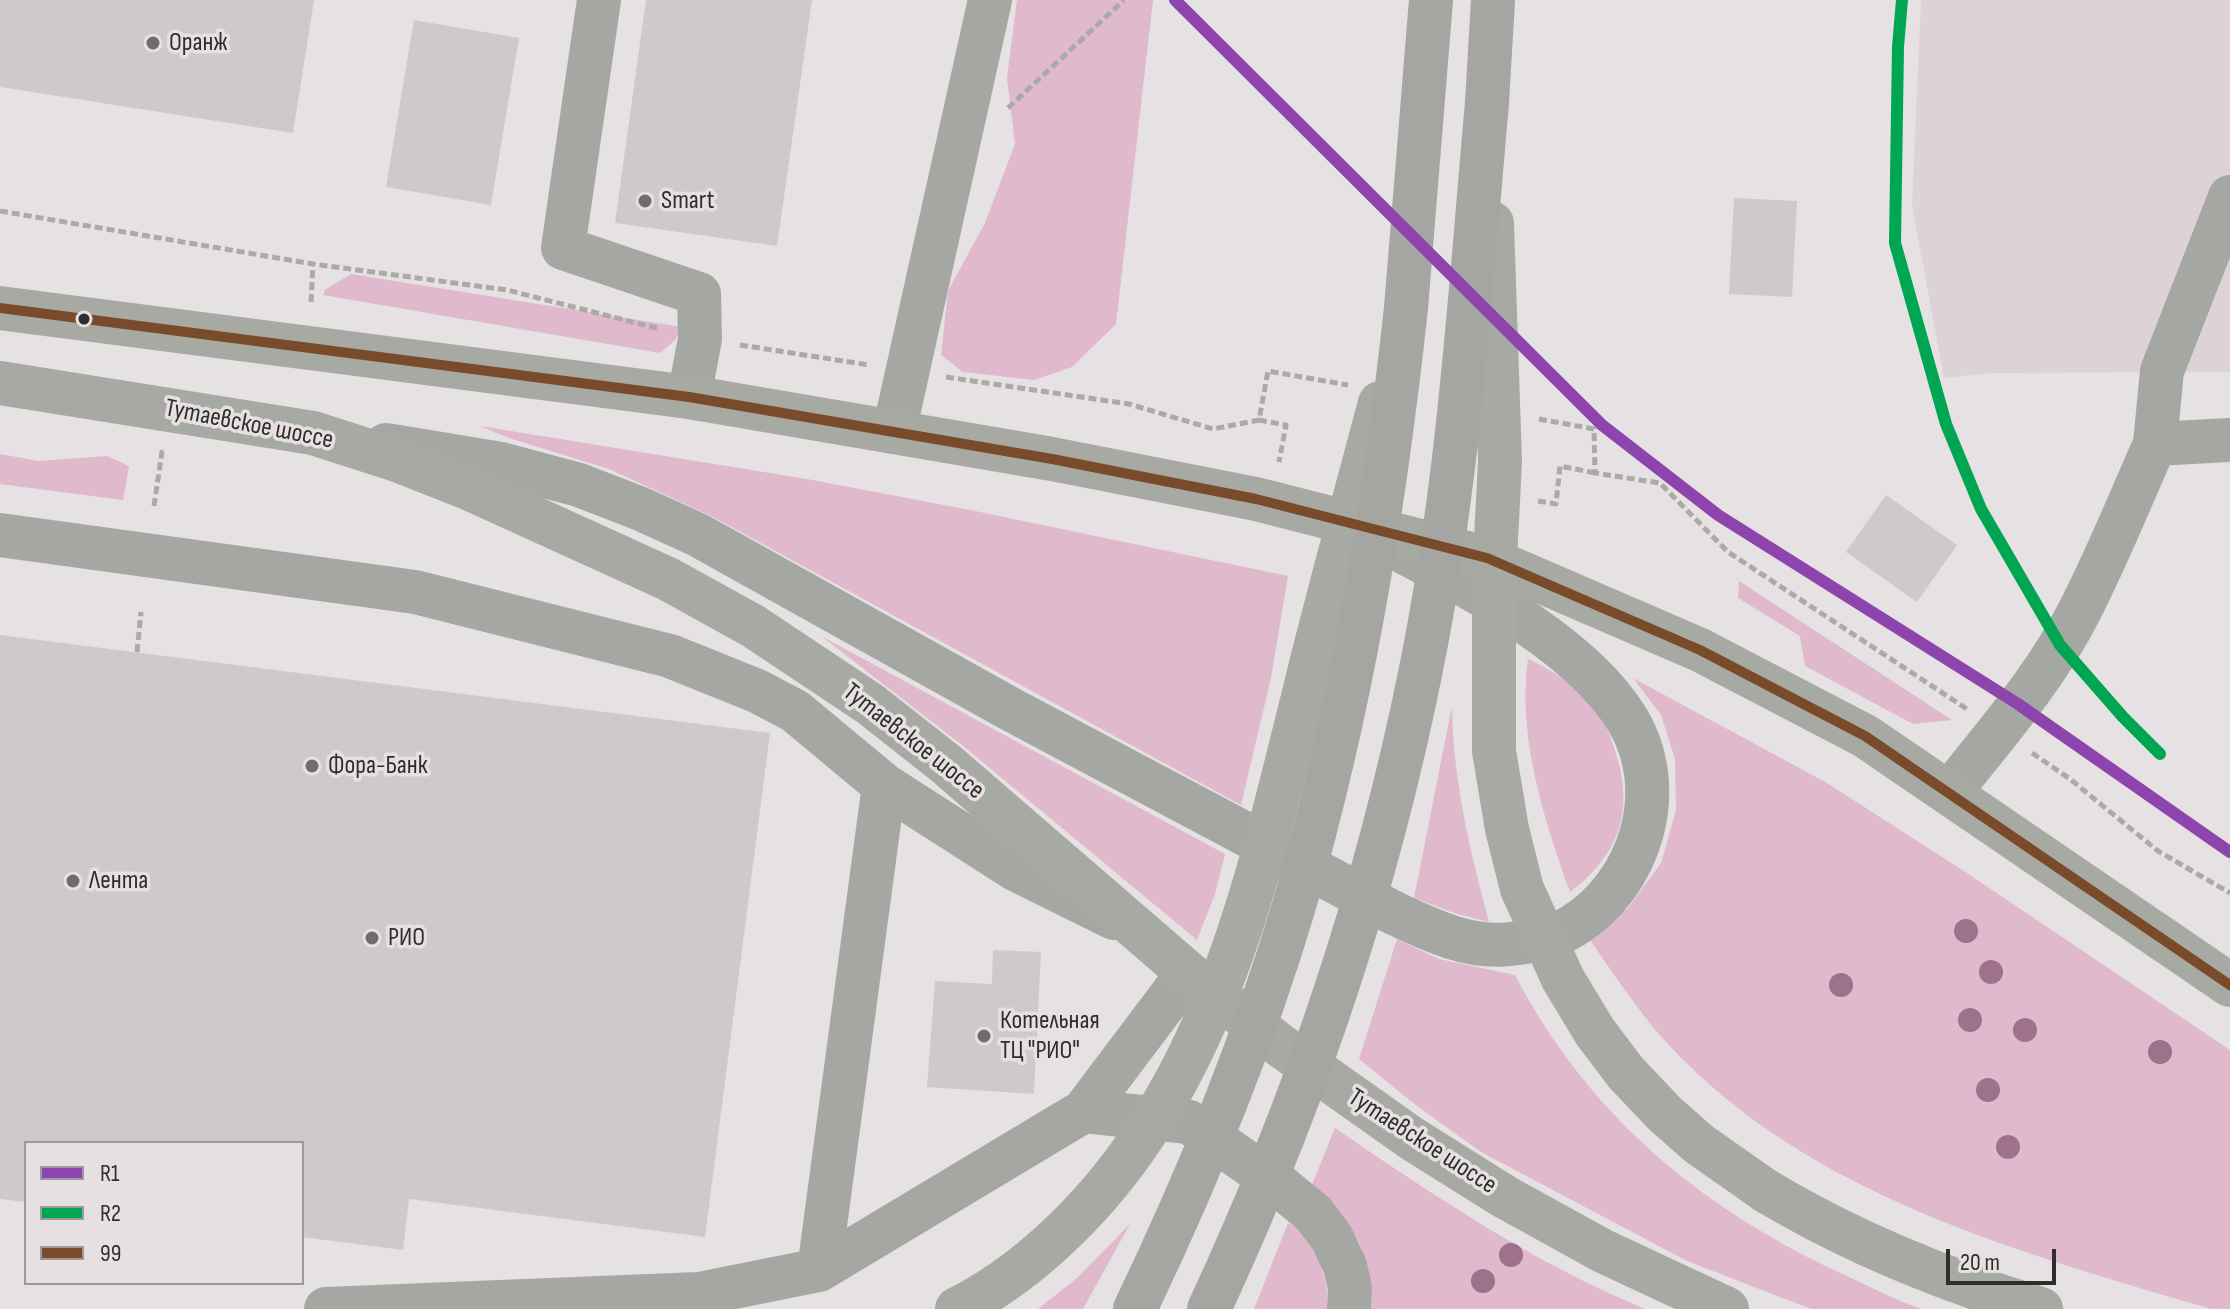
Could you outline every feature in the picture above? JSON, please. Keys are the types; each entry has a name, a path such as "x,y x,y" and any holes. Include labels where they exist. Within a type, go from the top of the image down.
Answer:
{"highway":[{"path":"1135,1309 1214,1132 1292,910 1320,810 1356,653 1377,535 1406,308 1431,0"},
{"path":"1209,1309 1275,1157 1354,935 1397,777 1422,668 1460,408 1493,0"}],"main road":[{"path":"1487,103 1500,462 1494,578 1494,751 1507,829 1522,889 1563,979 1595,1032 1626,1073 1665,1114 1699,1144 1766,1191 1817,1222 1872,1248 1934,1273 2041,1309"},
{"path":"0,308 689,397 1068,462 1256,499 1487,558 1700,650 1865,736 2230,985"},
{"path":"957,1309 982,1297 1044,1252 1109,1185 1138,1147 1207,1022 1262,862 1322,619 1406,308"},
{"name":"Тутаевское шоссе","path":"0,383 313,433 397,460 496,500 668,579 753,626 870,704 1188,973 1281,1046 1411,1138 1603,1251 1727,1309"}],"street":[{"path":"599,0 563,248 699,294 700,339 689,397"},
{"path":"894,432 990,0"},
{"path":"1950,792 1999,731 2060,645 2079,612 2155,444 2162,371 2230,197"},
{"path":"313,433 501,464 579,485 641,509 698,535 1012,710 1437,934 1506,945 1541,939 1571,928 1602,906 1626,874 1641,838 1648,795 1642,758 1628,720 1596,679 1560,648 1466,585 1341,519"},
{"path":"2155,444 2230,440"},
{"path":"0,535 415,592 670,656 757,691 795,711 884,785 1015,869 1142,932"},
{"path":"753,626 793,685 795,711"},
{"path":"819,1270 884,785"},
{"path":"326,1309 699,1294 819,1270 1084,1111 1188,973"},
{"path":"1084,1111 1189,1122 1280,1186 1314,1214 1332,1238 1345,1266 1350,1288 1349,1309"}],"path":[{"path":"1000,115 1124,0"},
{"path":"0,211 313,264 507,290 700,339 1129,404 1213,429 1259,420 1286,425 1279,462 1291,464"},
{"path":"311,302 313,264"},
{"path":"1259,420 1268,371 1362,388"},
{"path":"1532,418 1594,429 1595,473"},
{"path":"154,506 162,452 177,454"},
{"path":"1530,499 1556,504 1560,466 1660,483 1728,552 2070,779 2158,851 2230,893"},
{"path":"137,652 141,612"}],"shaded area":[{"path":"1017,0 1153,0 1116,324 1072,367 1034,380 963,372 941,355 948,291 985,223 1015,144 1007,78"},
{"path":"1921,0 2230,0 2230,372 1993,373 1944,378 1912,205"},
{"path":"351,274 682,327 675,340 660,353 323,295 325,290"},
{"path":"480,426 807,479 1288,576 1271,678 1241,805 713,517 609,469"},
{"path":"0,454 39,461 107,456 129,466 123,500 0,484"},
{"path":"1739,581 1952,720 1913,724 1805,666 1800,636 1738,598"},
{"path":"821,636 1225,854 1215,894 1197,940 962,745"},
{"path":"1528,659 1563,679 1594,706 1610,737 1622,777 1622,815 1618,832 1600,864 1570,892 1535,777 1526,718"},
{"path":"1633,678 1827,783 2230,1050 2230,1309 2211,1309 2065,1265 1920,1212 1850,1179 1784,1141 1723,1096 1667,1043 1635,1005 1587,936 1628,908 1661,863 1676,810 1675,759 1661,715"},
{"path":"1452,706 1464,815 1489,922 1414,898"},
{"path":"1397,939 1439,959 1515,975 1578,1073 1615,1116 1655,1154 1699,1190 1746,1222 1796,1251 1922,1309 1811,1309 1687,1261 1481,1152 1359,1059"},
{"path":"1335,1128 1447,1203 1524,1249 1645,1309 1370,1309 1367,1269 1358,1240 1340,1215 1311,1187"},
{"path":"1288,1223 1306,1237 1319,1260 1328,1298 1327,1309 1254,1309"},
{"path":"1130,1224 1083,1309 1038,1309 1077,1278"}],"building":[{"name":"Оранж","path":"0,0 314,0 293,133 0,87"},
{"path":"646,0 812,0 777,246 615,223"},
{"path":"414,20 519,38 491,205 386,187"},
{"path":"1734,198 1797,201 1792,297 1729,294"},
{"path":"1886,495 1957,545 1917,602 1846,552"},
{"name":"РИО","path":"0,635 770,733 705,1237 409,1199 403,1250 304,1237 304,1141 24,1141 24,1202 0,1199"},
{"name":"Котельная ТЦ \"РИО\"","path":"993,950 1041,952 1034,1094 927,1087 935,981 992,984"}],"transit line":[{"name":"R1","path":"1175,0 1602,425 1718,515 2018,704 2230,852"},
{"name":"R2","path":"1902,0 1898,47 1895,243 1946,424 1981,509 2060,645 2160,754"},
{"name":"99","path":"0,308 689,397 1052,459 1256,499 1487,558 1700,650 1865,736 2230,985"}],"place":[{"name":"Оранж","path":"153,43"},
{"name":"Smart","path":"645,201"},
{"name":"Фора-Банк","path":"312,766"},
{"name":"Лента","path":"73,881"},
{"name":"РИО","path":"372,938"},
{"name":"Котельная ТЦ \"РИО\"","path":"984,1036"}]}
